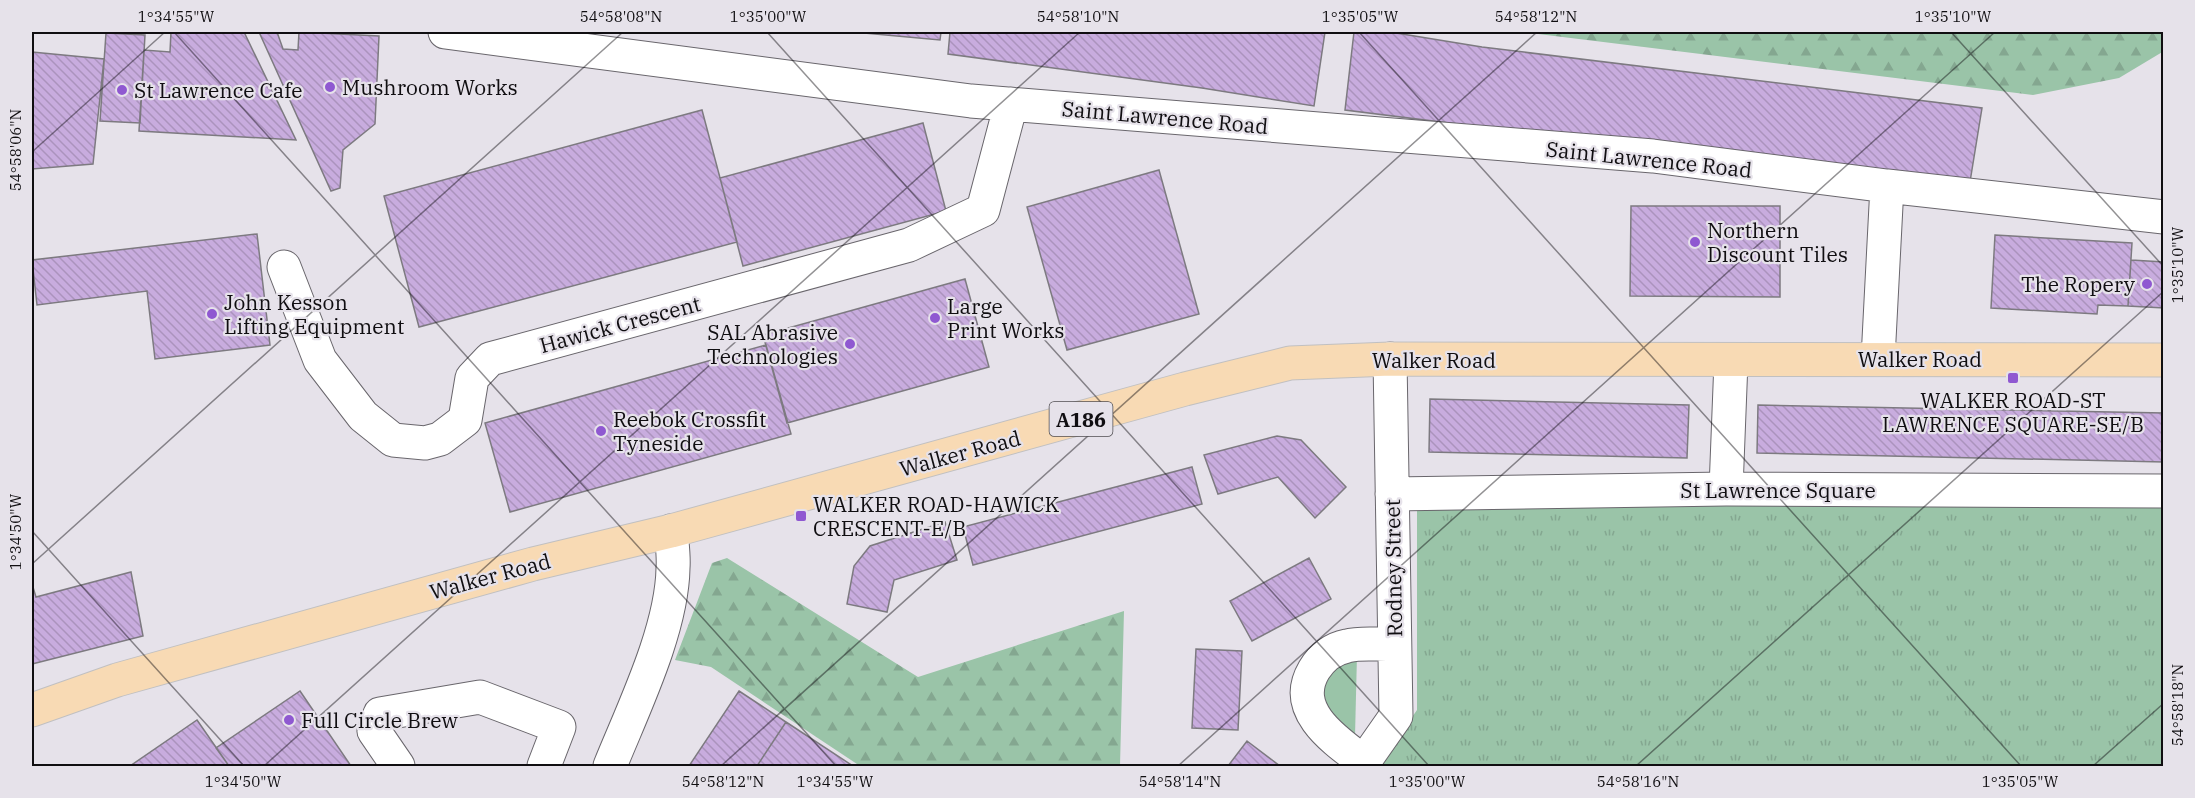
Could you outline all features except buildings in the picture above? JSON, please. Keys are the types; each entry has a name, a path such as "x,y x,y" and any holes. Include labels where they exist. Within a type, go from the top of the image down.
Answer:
{"main road":[{"name":"Walker Road","path":"32,710 117,680 533,564 671,531 977,449 1185,389 1290,363 1390,359 2163,360"}],"street":[{"name":"Saint Lawrence Road","path":"445,32 1011,104 1653,156 1887,186 2163,217"},
{"name":"Hawick Crescent","path":"284,267 320,360 363,416 393,440 425,443 440,439 465,420 472,378 490,359 909,245 983,210 1011,104"},
{"path":"1878,359 1887,186"},
{"name":"Rodney Street","path":"1362,764 1396,716 1390,359"},
{"path":"1725,489 1731,361"},
{"name":"St Lawrence Square","path":"1392,494 1725,489 2163,491"},
{"path":"610,766 657,646 672,586 674,568 671,531"},
{"path":"1362,764 1322,729 1312,715 1308,698 1311,676 1323,656 1347,646 1394,644"},
{"path":"398,766 374,731 380,714 480,697 560,727 544,766"}],"green space":[{"path":"1522,32 2018,34 2163,32 2164,51 2119,78 2033,95"},
{"path":"1417,504 2163,508 2163,766 1378,766 1417,710"},
{"path":"727,558 918,677 1124,611 1120,766 860,766 711,667 675,660 712,563"},
{"path":"1357,655 1355,736 1325,720 1322,673"}],"place":[{"name":"Mushroom Works","path":"330,87"},
{"name":"St Lawrence Cafe","path":"122,90"},
{"name":"Northern Discount Tiles","path":"1695,242"},
{"name":"The Ropery","path":"2147,284"},
{"name":"John Kesson Lifting Equipment","path":"212,314"},
{"name":"Large Print Works","path":"935,318"},
{"name":"SAL Abrasive Technologies","path":"850,344"},
{"name":"WALKER ROAD-ST LAWRENCE SQUARE-SE/B","path":"2013,378"},
{"name":"Reebok Crossfit Tyneside","path":"601,431"},
{"name":"WALKER ROAD-HAWICK CRESCENT-E/B","path":"801,516"},
{"name":"Full Circle Brew","path":"289,720"}]}
